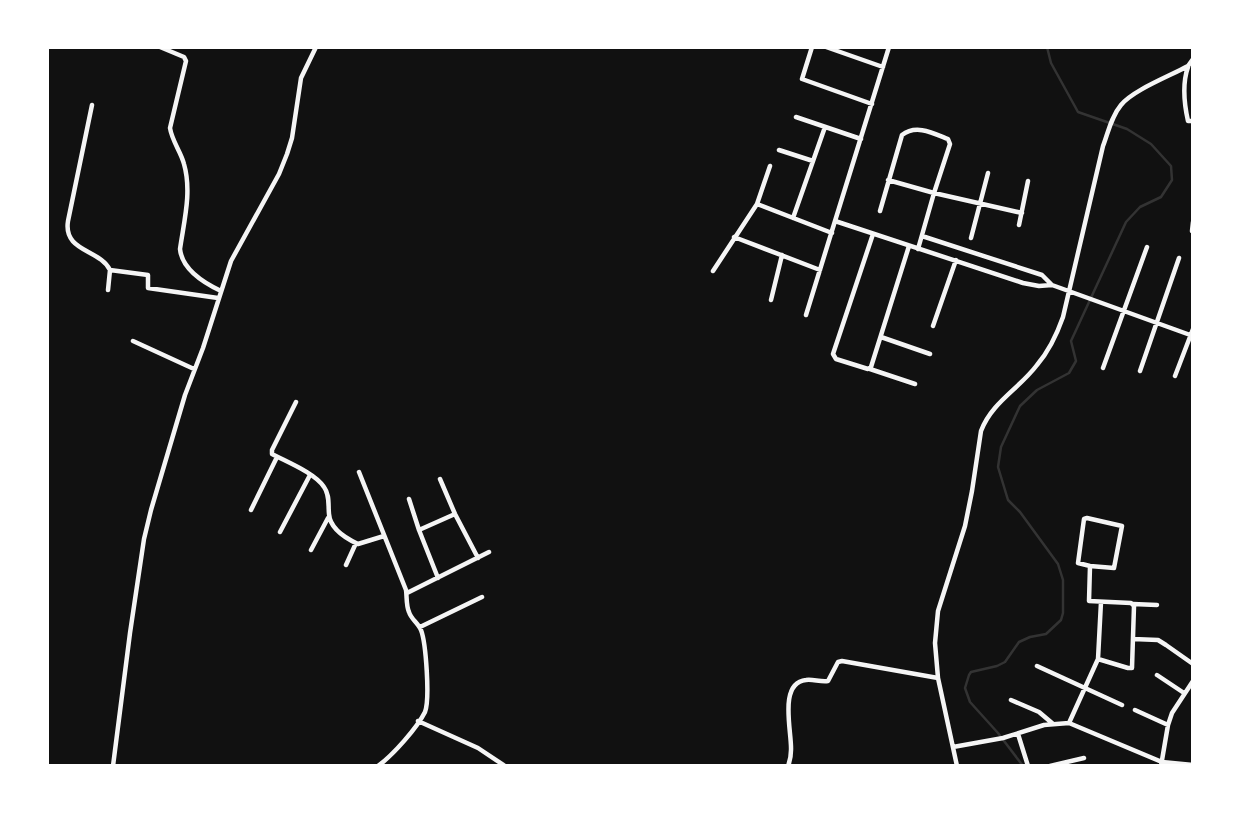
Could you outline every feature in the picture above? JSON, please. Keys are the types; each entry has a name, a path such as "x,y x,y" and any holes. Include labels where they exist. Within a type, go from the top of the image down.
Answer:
{"street":[{"path":"160,47 184,57 186,61 170,120 171,136 184,164 188,188 181,256 200,279 221,291"},
{"path":"113,766 146,526 185,395 218,298 237,248 279,174 287,154 301,78 316,47"},
{"path":"812,47 802,79 872,104"},
{"path":"826,47 883,67"},
{"path":"806,315 890,47"},
{"path":"1193,59 1184,79 1188,121 1193,121"},
{"path":"957,766 938,678 935,643 938,611 965,526 981,431 995,407 1037,365 1052,344 1063,317 1103,146 1117,111 1134,94 1188,66"},
{"path":"92,106 67,229 73,241 107,264 110,270 108,290"},
{"path":"796,117 861,139"},
{"path":"793,218 825,127"},
{"path":"880,211 902,135 909,129 919,129 948,139 950,144 918,249"},
{"path":"779,149 813,161"},
{"path":"713,271 757,204 770,166"},
{"path":"971,238 988,173"},
{"path":"888,180 1022,212"},
{"path":"1019,225 1028,181"},
{"path":"757,204 832,233"},
{"path":"835,222 1033,285 1052,285 1069,290 1192,333 1175,376"},
{"path":"1192,231 1193,222"},
{"path":"873,234 833,356 915,384"},
{"path":"922,236 1042,275 1052,285"},
{"path":"734,237 820,270"},
{"path":"869,369 872,367 909,246"},
{"path":"1103,368 1147,247"},
{"path":"771,300 782,256"},
{"path":"1140,371 1179,258"},
{"path":"933,326 956,260"},
{"path":"1001,275 1006,263"},
{"path":"110,270 147,274 147,288 150,289 218,298"},
{"path":"881,337 930,354"},
{"path":"133,341 194,369"},
{"path":"296,402 272,454 323,484 327,491 328,517 335,529 362,544 384,536"},
{"path":"251,510 277,457"},
{"path":"359,472 407,593 408,611 420,627 425,650 424,713 395,751 378,766"},
{"path":"280,531 310,475"},
{"path":"440,479 478,558"},
{"path":"409,499 438,579"},
{"path":"419,530 455,514"},
{"path":"311,550 328,517"},
{"path":"1084,519 1121,525 1115,567 1090,566 1077,561 1084,519"},
{"path":"346,565 356,543"},
{"path":"407,593 489,552"},
{"path":"1090,566 1090,601 1157,605"},
{"path":"420,627 482,597"},
{"path":"1069,723 1098,659 1101,603"},
{"path":"1098,659 1132,668 1133,604"},
{"path":"1133,639 1158,640 1193,664"},
{"path":"790,765 792,748 787,703 799,682 828,681 838,662 842,661 938,678"},
{"path":"1037,666 1122,705"},
{"path":"1157,675 1184,693"},
{"path":"1162,764 1172,713 1193,681"},
{"path":"1011,700 1039,712 1053,723"},
{"path":"1135,710 1168,726"},
{"path":"418,721 478,748 506,766"},
{"path":"953,747 1018,734 1053,723 1069,723 1162,764 1193,765"},
{"path":"1018,734 1028,766"},
{"path":"1050,766 1084,758"}],"waterway":[{"path":"1023,766 970,702 965,688 971,672 1005,662 1019,642 1046,634 1061,620 1063,580 1058,564 1008,500 998,467 1001,447 1020,406 1037,390 1069,373 1076,361 1071,341 1126,222 1140,207 1161,197 1172,180 1171,166 1151,144 1127,129 1078,112 1051,63 1047,47"}]}
